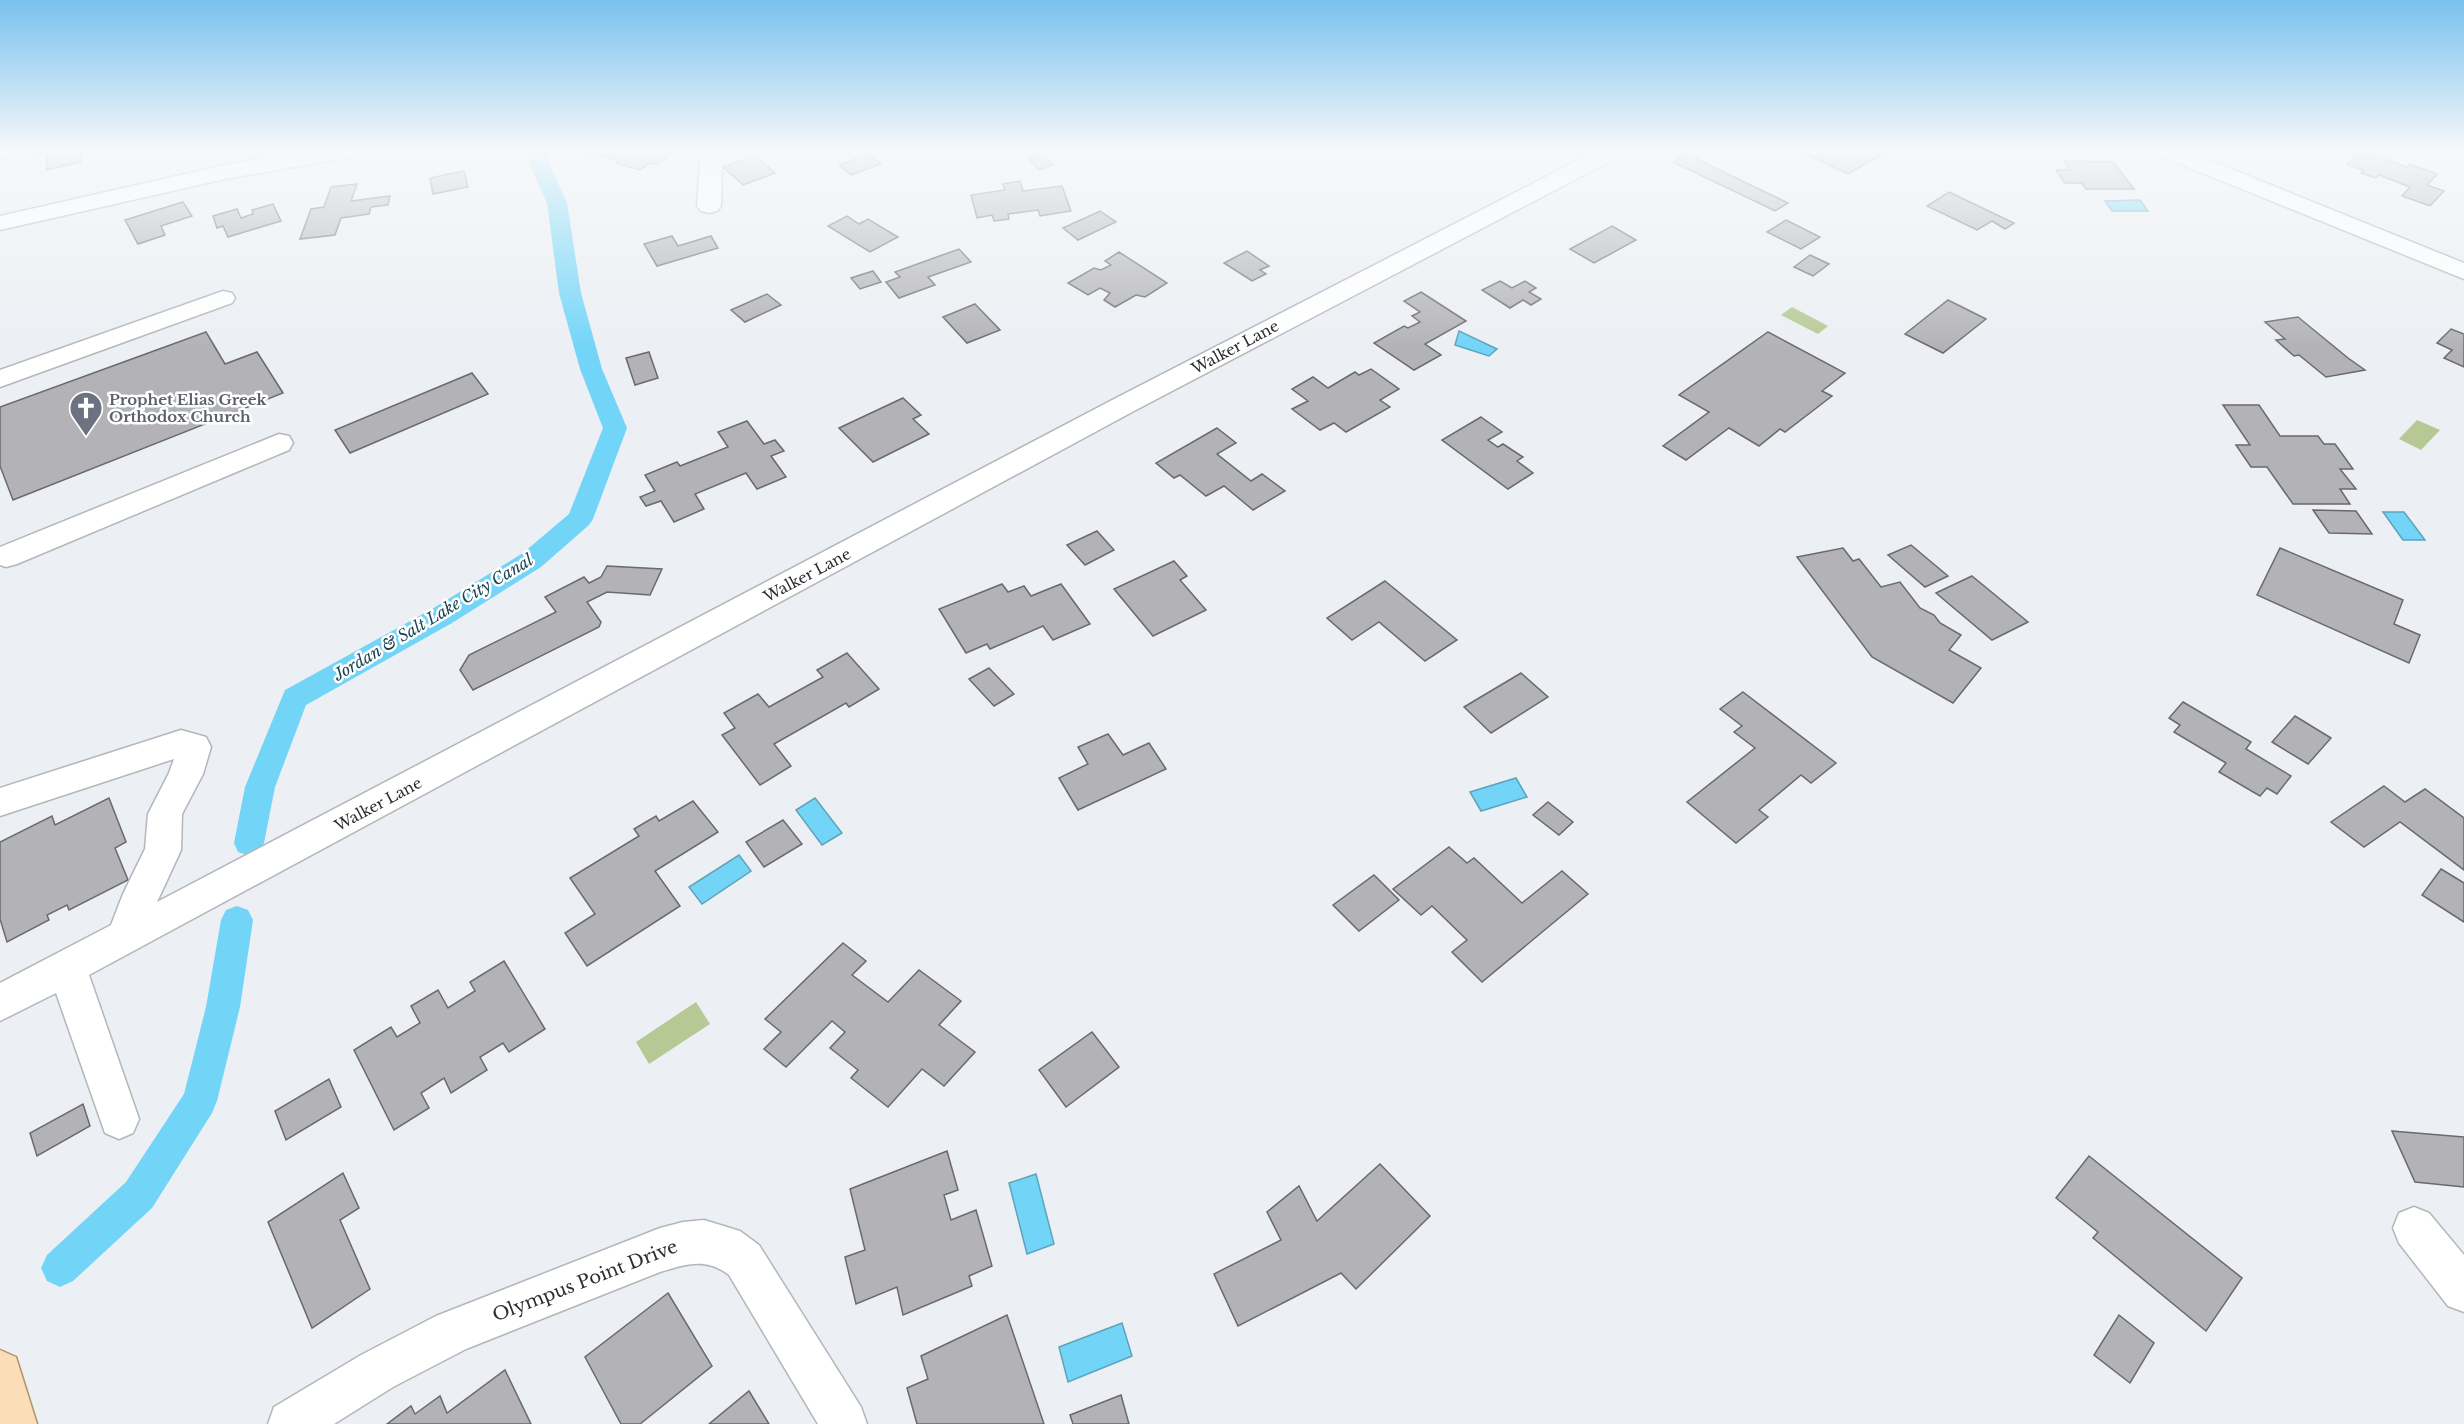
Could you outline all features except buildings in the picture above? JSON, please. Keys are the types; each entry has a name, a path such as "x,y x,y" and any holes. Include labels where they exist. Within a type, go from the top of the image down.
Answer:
{"main road":[{"path":"0,1373 14,1424"}],"street":[{"path":"0,223 29,216"},
{"name":"Walker Lane","path":"0,1003 1145,394 1486,216"},
{"path":"2328,216 2464,272"},
{"path":"0,378 223,298"},
{"path":"2,555 279,443"},
{"path":"0,802 170,746 181,743 194,747 186,774 165,814 163,850 141,894 126,936"},
{"path":"67,968 119,1119"},
{"path":"2414,1228 2464,1290"},
{"name":"Olympus Point Drive","path":"291,1424 377,1371 452,1332 660,1250 694,1241 723,1244 744,1260 844,1424"}],"green space":[{"path":"1792,307 1828,326 1818,334 1781,315"},
{"path":"2417,420 2440,430 2421,450 2399,439"},
{"path":"696,1002 710,1024 649,1064 636,1042"}],"water":[{"path":"1459,331 1497,349 1489,356 1455,345"},
{"path":"2383,512 2404,512 2425,540 2403,540"},
{"path":"1516,778 1527,797 1481,811 1470,792"},
{"path":"815,798 842,833 822,845 796,810"},
{"path":"739,855 751,871 702,904 689,887"},
{"path":"1036,1174 1054,1244 1027,1254 1009,1183"},
{"path":"1122,1323 1132,1356 1068,1382 1059,1347"}],"waterway":[{"name":"Jordan & Salt Lake City Canal","path":"249,843 260,787 295,698 442,616 532,560 580,519 615,428 591,369 570,293 559,216"},
{"name":"Jordan & Salt Lake City Canal","path":"60,1268 139,1195 200,1101 223,1007 237,920"}],"place":[{"name":"Prophet Elias Greek Orthodox Church","path":"86,437"}]}
